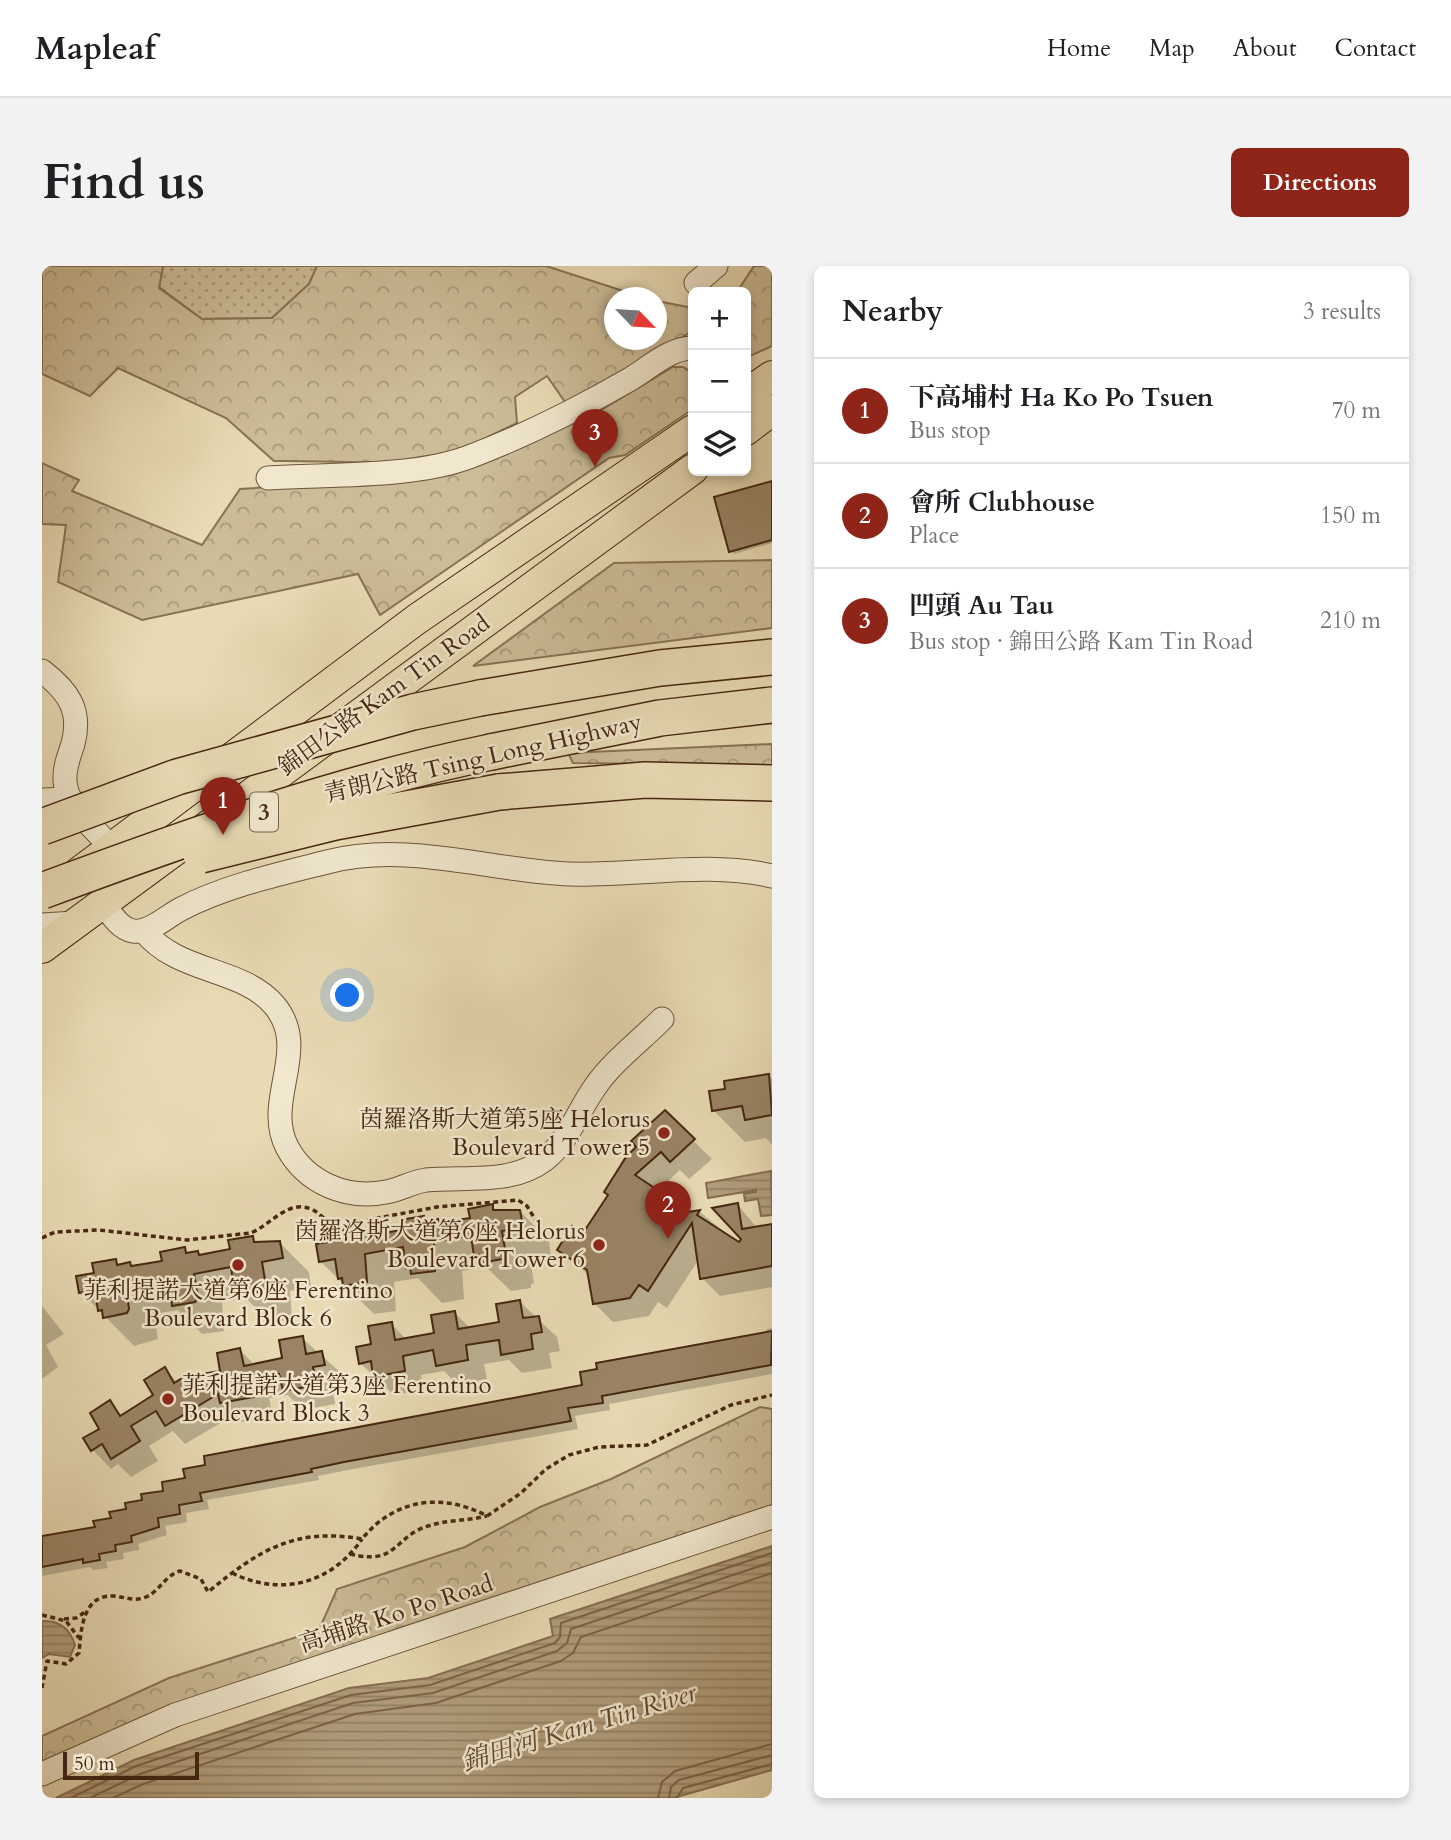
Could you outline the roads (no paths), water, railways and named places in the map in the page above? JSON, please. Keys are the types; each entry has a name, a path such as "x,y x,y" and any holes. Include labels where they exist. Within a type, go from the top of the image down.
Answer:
{"highway":[{"name":"青朗公路 Tsing Long Highway","path":"42,827 177,777 413,712 660,668 772,657"},
{"name":"青朗公路 Tsing Long Highway","path":"42,891 185,838 328,791 491,752 660,718 772,705"},
{"path":"42,900 335,822 499,792 645,780 772,783"}],"main road":[{"path":"751,391 772,376"},
{"path":"751,426 772,410"},
{"name":"錦田公路 Kam Tin Road","path":"42,900 417,620 688,433"},
{"name":"錦田公路 Kam Tin Road","path":"42,948 688,472"}],"street":[{"path":"696,283 716,266"},
{"path":"268,478 422,468 454,462 495,446 626,382 673,353 688,349"},
{"path":"42,671 67,693 75,708 77,722 65,782 70,799 110,847"},
{"path":"42,800 70,799"},
{"path":"103,903 124,928 135,932 144,931 183,908 245,885 331,861 392,856 439,856 498,868 570,874 714,870 772,876"},
{"path":"42,925 75,923"},
{"path":"144,931 167,954 256,990 274,1004 286,1024 291,1048 279,1106 287,1146 303,1170 322,1183 343,1192 374,1195 424,1180 512,1175 537,1166 563,1140 596,1085 662,1019"},
{"name":"高埔路 Ko Po Road","path":"42,1774 176,1716 772,1517"}],"water":[{"path":"771,1171 772,1215 761,1216 758,1199 745,1201 744,1194 756,1190 708,1198 706,1183"},
{"name":"錦田河 Kam Tin River","path":"772,1546 772,1770 673,1798 56,1798 134,1760 349,1688 428,1678 553,1636 550,1619"},
{"path":"42,1621 54,1622 67,1630 75,1645 70,1657 49,1654 42,1658"}],"place":[{"name":"凹頭 Au Tau","path":"595,467"},
{"name":"下高埔村 Ha Ko Po Tsuen","path":"223,835"},
{"name":"茵羅洛斯大道第5座 Helorus Boulevard Tower 5","path":"664,1133"},
{"name":"會所 Clubhouse","path":"668,1239"},
{"name":"茵羅洛斯大道第6座 Helorus Boulevard Tower 6","path":"599,1245"},
{"name":"菲利提諾大道第6座 Ferentino Boulevard Block 6","path":"238,1265"},
{"name":"菲利提諾大道第3座 Ferentino Boulevard Block 3","path":"168,1399"}]}
